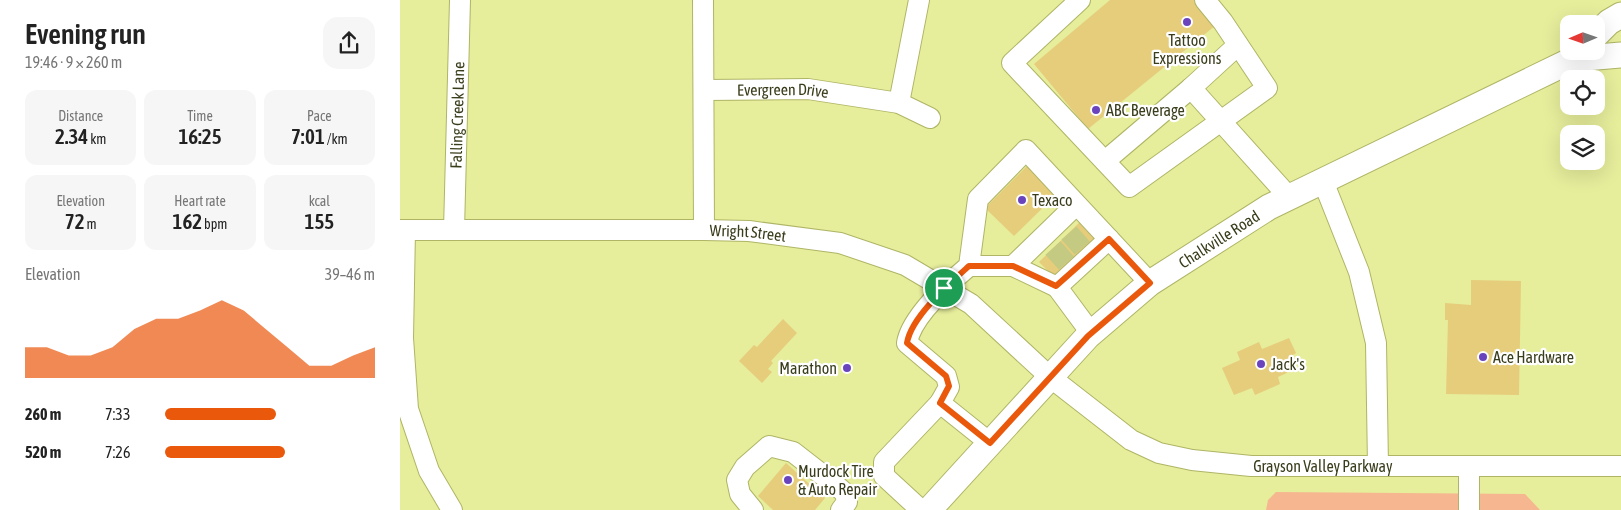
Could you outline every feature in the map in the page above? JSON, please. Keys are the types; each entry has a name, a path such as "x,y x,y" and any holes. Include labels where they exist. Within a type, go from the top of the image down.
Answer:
{"main road":[{"path":"1605,26 1621,15"},
{"name":"Chalkville Road","path":"1605,54 1621,54"},
{"name":"Chalkville Road","path":"929,510 1091,333 1150,283 1245,220 1567,60"}],"street":[{"name":"Falling Creek Lane","path":"454,230 460,0"},
{"path":"703,0 704,230"},
{"path":"899,102 919,0"},
{"path":"1080,0 1012,63 1129,187 1267,88 1238,44 1205,0"},
{"path":"1105,161 1191,88 1238,44"},
{"path":"1191,88 1289,198"},
{"name":"Evergreen Drive","path":"704,90 808,89 899,102 930,118"},
{"path":"921,510 884,476 884,462 940,403 949,386 946,376 907,343 909,333 944,288 969,266 978,198 1026,150 1150,283"},
{"path":"1323,181 1359,272 1376,343 1378,466"},
{"path":"1013,266 1047,242 1063,227 1076,205"},
{"name":"Wright Street","path":"402,230 749,231 840,243 905,265 971,304 1050,378"},
{"path":"402,230 403,338 408,409 429,471 452,510"},
{"path":"1056,286 1087,253 1109,239"},
{"path":"969,266 1013,266 1056,286 1091,333"},
{"name":"Grayson Valley Parkway","path":"1050,378 1131,440 1159,453 1192,460 1251,466 1621,466"},
{"path":"940,403 990,443"},
{"path":"753,510 740,494 738,480 745,467 769,446 793,452 838,487 845,494 847,502 840,510"},
{"path":"1469,510 1470,466"}],"shaded area":[{"path":"1276,492 1525,494 1540,510 1266,510 1268,500"}],"building":[{"path":"1110,0 1195,0 1216,25 1088,129 1034,64"},
{"name":"Texaco","path":"1030,163 1059,192 1014,236 985,208"},
{"name":"Texaco","path":"1084,218 1100,235 1056,279 1039,262"},
{"name":"Ace Hardware","path":"1471,280 1521,281 1519,395 1446,394 1448,320 1445,320 1445,303 1471,305"},
{"path":"783,319 797,333 771,361 773,363 768,369 772,372 762,383 739,361 754,345 757,347"},
{"name":"Jack's","path":"1289,338 1296,353 1288,358 1293,370 1278,377 1280,384 1255,395 1252,388 1234,395 1222,368 1240,360 1237,352 1259,342 1262,349"},
{"name":"Murdock Tire & Auto Repair","path":"786,463 825,498 815,510 773,510 758,496"}],"tunnel":[{"path":"1069,233 1084,250"},
{"path":"1053,248 1069,266"}],"place":[{"name":"Tattoo Expressions","path":"1187,22"},
{"name":"ABC Beverage","path":"1096,110"},
{"name":"Texaco","path":"1022,200"},
{"name":"Ace Hardware","path":"1483,357"},
{"name":"Jack's","path":"1261,364"},
{"name":"Marathon","path":"847,368"},
{"name":"Murdock Tire & Auto Repair","path":"788,480"}],"route":[{"path":"1109,239 1150,283 1136,292 1088,336 990,443 940,403 949,386 946,376 907,343 909,333 944,288 969,266 1013,266 1056,286 1109,239"}]}
